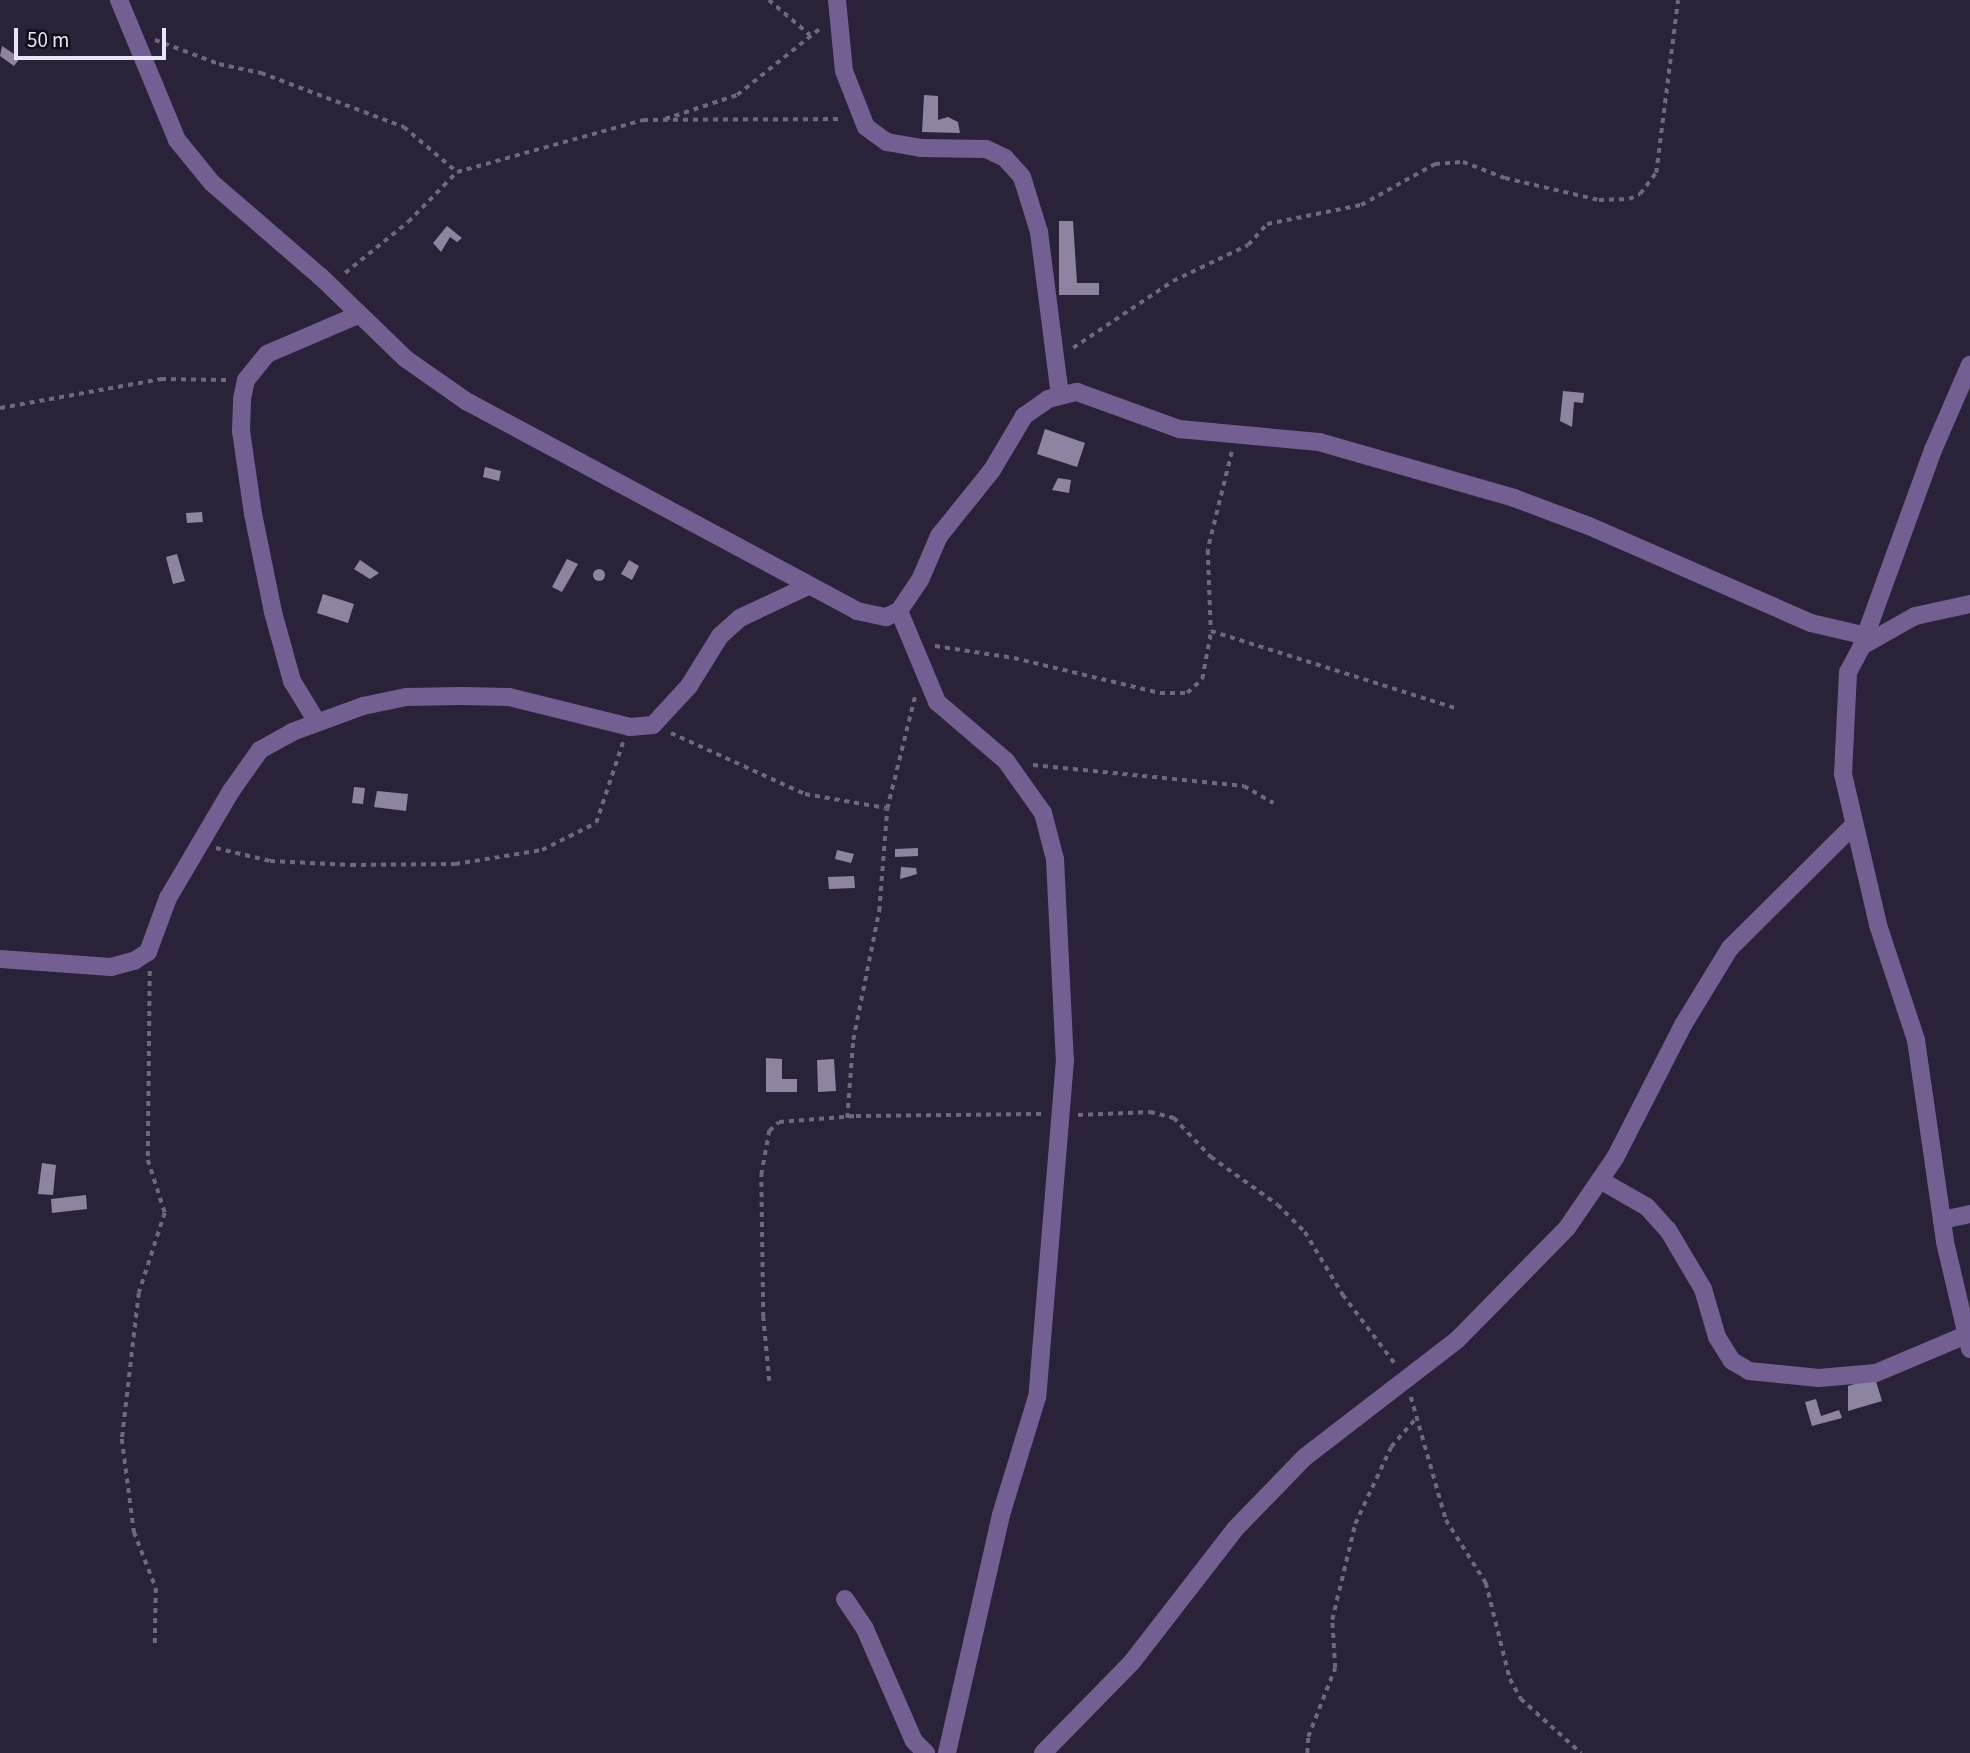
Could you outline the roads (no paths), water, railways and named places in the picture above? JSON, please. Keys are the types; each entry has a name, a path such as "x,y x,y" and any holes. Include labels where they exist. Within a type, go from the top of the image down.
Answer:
{"street":[{"path":"115,2 132,33 177,140 212,183 329,285 406,359 466,401 808,586 875,617 899,611 920,580 939,536 992,470 1024,416 1060,396 1077,392 1179,429 1319,442 1514,498 1589,526 1811,623 1864,641 1915,616 1970,604"},
{"path":"837,8 844,71 862,118 887,142 920,148 986,149 1005,158 1022,177 1039,232 1060,396"},
{"path":"317,722 292,681 268,588 241,431 246,380 267,354 358,315"},
{"path":"1600,1180 1647,1207 1668,1230 1699,1280 1717,1336 1732,1361 1749,1371 1809,1378 1877,1373 1968,1342 1942,1220 1916,1040 1878,925 1843,774 1844,712 1849,672 1864,641 1933,450 1970,365"},
{"path":"0,959 111,967 134,961 148,951 168,898 199,842 260,750 317,722 406,697 473,696 509,697 629,727 649,725 670,711 720,636 740,618 808,586"},
{"path":"899,611 937,702 1000,757 1043,813 1055,859 1065,1060 1037,1397 1001,1516 947,1753"},
{"path":"1043,1753 1132,1662 1235,1529 1305,1457 1406,1382 1517,1282 1567,1228 1600,1180 1730,948 1854,825"},
{"path":"1942,1220 1970,1214"},
{"path":"845,1599 865,1629 914,1741 926,1753"}]}
